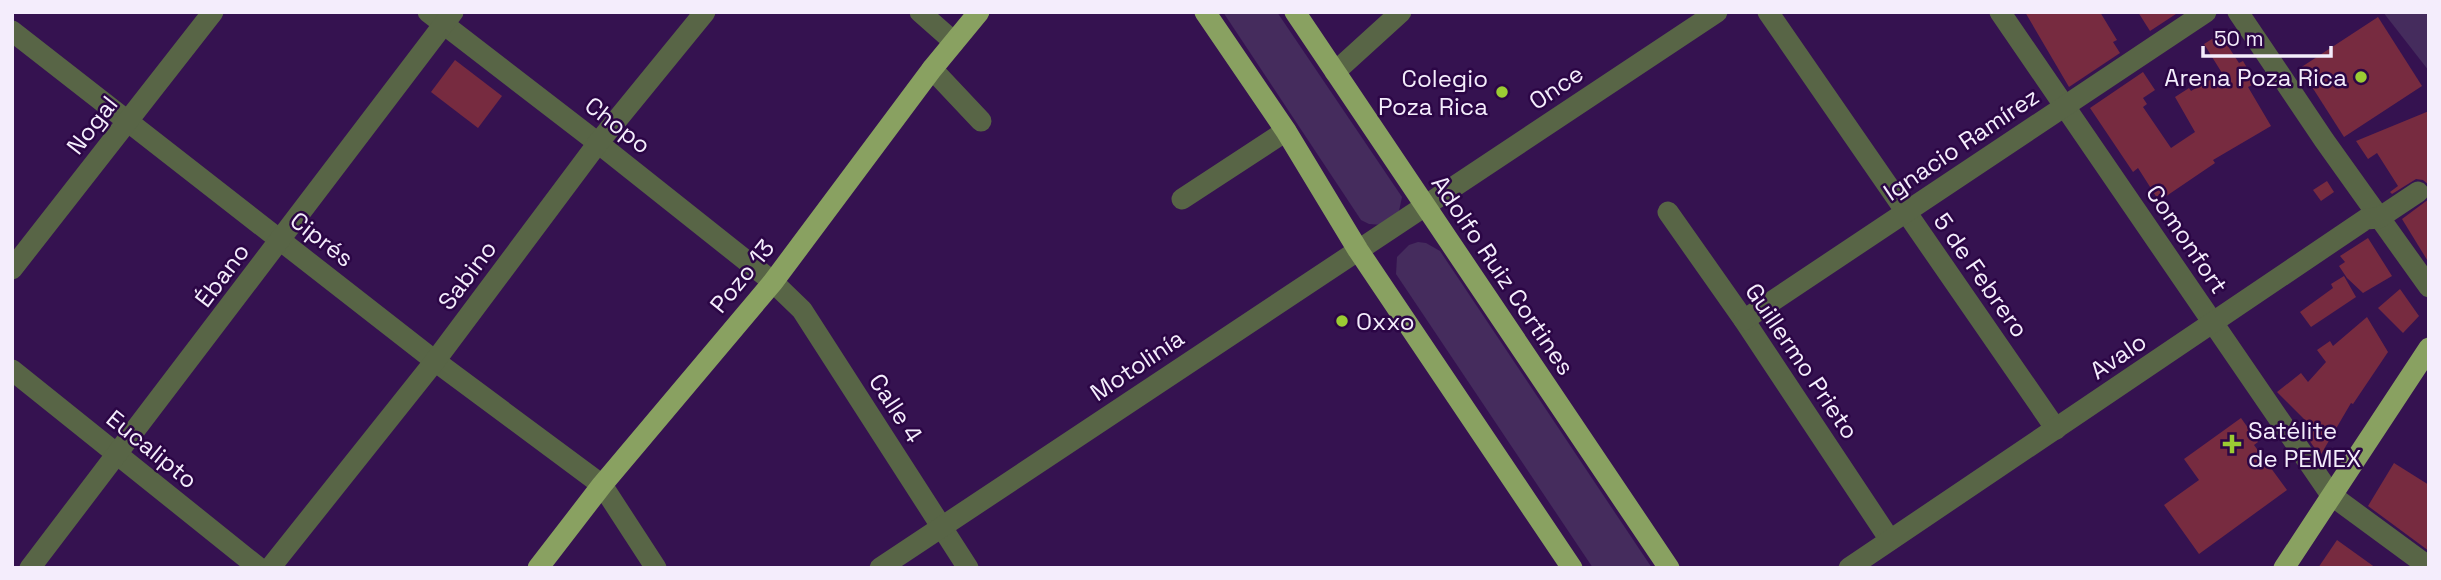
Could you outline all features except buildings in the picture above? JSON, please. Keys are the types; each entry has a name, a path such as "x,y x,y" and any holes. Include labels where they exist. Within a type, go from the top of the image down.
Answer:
{"main road":[{"name":"Pozo 13","path":"538,568 601,485 773,282 932,69 979,12"},
{"path":"1205,12 1286,131 1358,250 1572,568"},
{"name":"Adolfo Ruiz Cortines","path":"1294,12 1669,568"},
{"path":"2284,568 2429,348"}],"street":[{"name":"Nogal","path":"12,270 213,12"},
{"name":"Sabino","path":"270,568 435,361 598,143 705,12"},
{"path":"920,12 954,42"},
{"path":"1335,72 1401,12"},
{"name":"Once","path":"1424,206 1717,12"},
{"name":"5 de Febrero","path":"1768,12 2056,429"},
{"name":"Comonfort","path":"2000,12 2331,495 2429,566"},
{"name":"Ignacio Ramírez","path":"1744,320 2206,12"},
{"path":"2238,12 2429,287"},
{"name":"Chopo","path":"442,16 773,282"},
{"name":"Ébano","path":"30,568 281,240 442,16"},
{"name":"Ciprés","path":"12,31 435,361 601,485 656,568"},
{"path":"932,69 981,121"},
{"path":"1182,199 1286,131"},
{"name":"Avalo","path":"1849,568 2366,219 2379,218 2418,192"},
{"name":"Motolinía","path":"880,568 1424,206"},
{"name":"Guillermo Prieto","path":"1668,212 1744,320 1890,540"},
{"name":"Calle 4","path":"773,282 802,310 968,568"},
{"name":"Eucalipto","path":"12,370 259,568"}],"shaded area":[{"path":"1223,12 1277,12 1402,197 1399,211 1383,225 1369,224 1361,220"},
{"path":"2383,12 2429,12 2429,71"},
{"path":"1426,243 1440,251 1652,568 1593,568 1396,274 1397,257 1409,245"}],"place":[{"name":"Arena Poza Rica","path":"2361,77"},
{"name":"Colegio Poza Rica","path":"1502,92"},
{"name":"Oxxo","path":"1342,321"},
{"name":"Satélite de PEMEX","path":"2232,444"}]}
